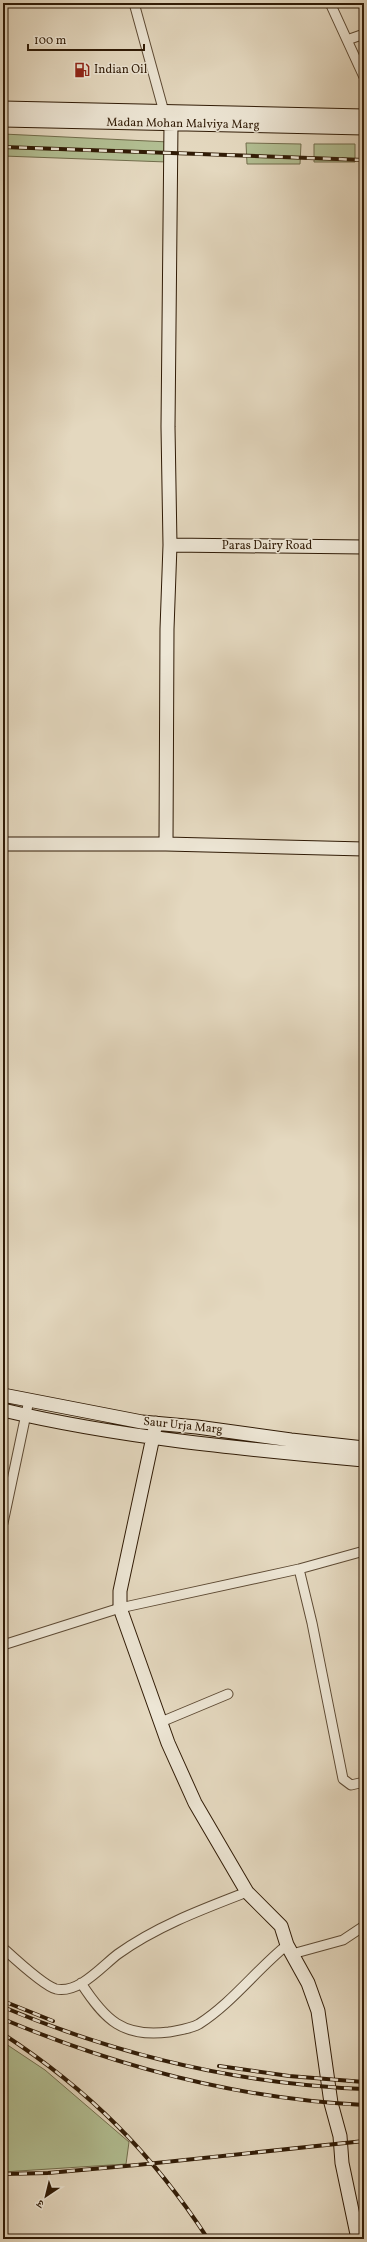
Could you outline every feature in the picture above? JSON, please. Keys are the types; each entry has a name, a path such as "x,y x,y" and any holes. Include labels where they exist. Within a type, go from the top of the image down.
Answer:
{"street":[{"path":"134,3 164,112"},
{"path":"330,3 364,76"},
{"path":"347,40 364,34"},
{"name":"Madan Mohan Malviya Marg","path":"3,108 364,116"},
{"name":"Madan Mohan Malviya Marg","path":"3,120 364,128"},
{"path":"166,844 167,629 170,545 168,419 172,124"},
{"name":"Paras Dairy Road","path":"170,545 364,547"},
{"path":"3,844 166,844 364,850"},
{"name":"Saur Urja Marg","path":"3,1395 156,1424 197,1427 364,1448"},
{"path":"3,1523 29,1400"},
{"name":"Saur Urja Marg","path":"3,1410 153,1437 278,1453 364,1460"},
{"path":"156,1424 120,1591 120,1608 161,1722 195,1803 247,1892 277,1919 290,1950 308,1983 318,2011 331,2103 340,2136 342,2163 358,2239"},
{"path":"3,1645 120,1608 299,1569 364,1551"},
{"path":"299,1569 316,1639 328,1710 343,1779 351,1785 364,1782"},
{"path":"161,1722 228,1694"},
{"path":"3,1948 47,1985 55,1989 63,1990 81,1983 119,1953 151,1934 204,1909 247,1892"},
{"path":"81,1983 100,2009 127,2030 153,2034 182,2030 199,2023 224,2003 267,1961 290,1950 343,1940 364,1926"}],"green space":[{"path":"3,134 169,142 167,162 3,156"},
{"path":"246,143 301,144 300,164 247,164"},
{"path":"314,144 355,144 355,162 314,162"},
{"path":"3,2042 45,2070 129,2142 126,2164 3,2172"}],"railway":[{"path":"3,147 364,160"},
{"path":"3,2001 53,2021"},
{"path":"3,2007 90,2039 135,2053 180,2064 225,2074 271,2081 364,2089"},
{"path":"3,2019 90,2052 180,2078 271,2096 317,2102 364,2105"},
{"path":"3,2034 34,2055 63,2078 117,2125 164,2179 187,2208 208,2239"},
{"path":"219,2066 289,2076 364,2082"},
{"path":"3,2174 48,2173 137,2165 364,2141"}],"place":[{"name":"Indian Oil","path":"82,70"}]}
